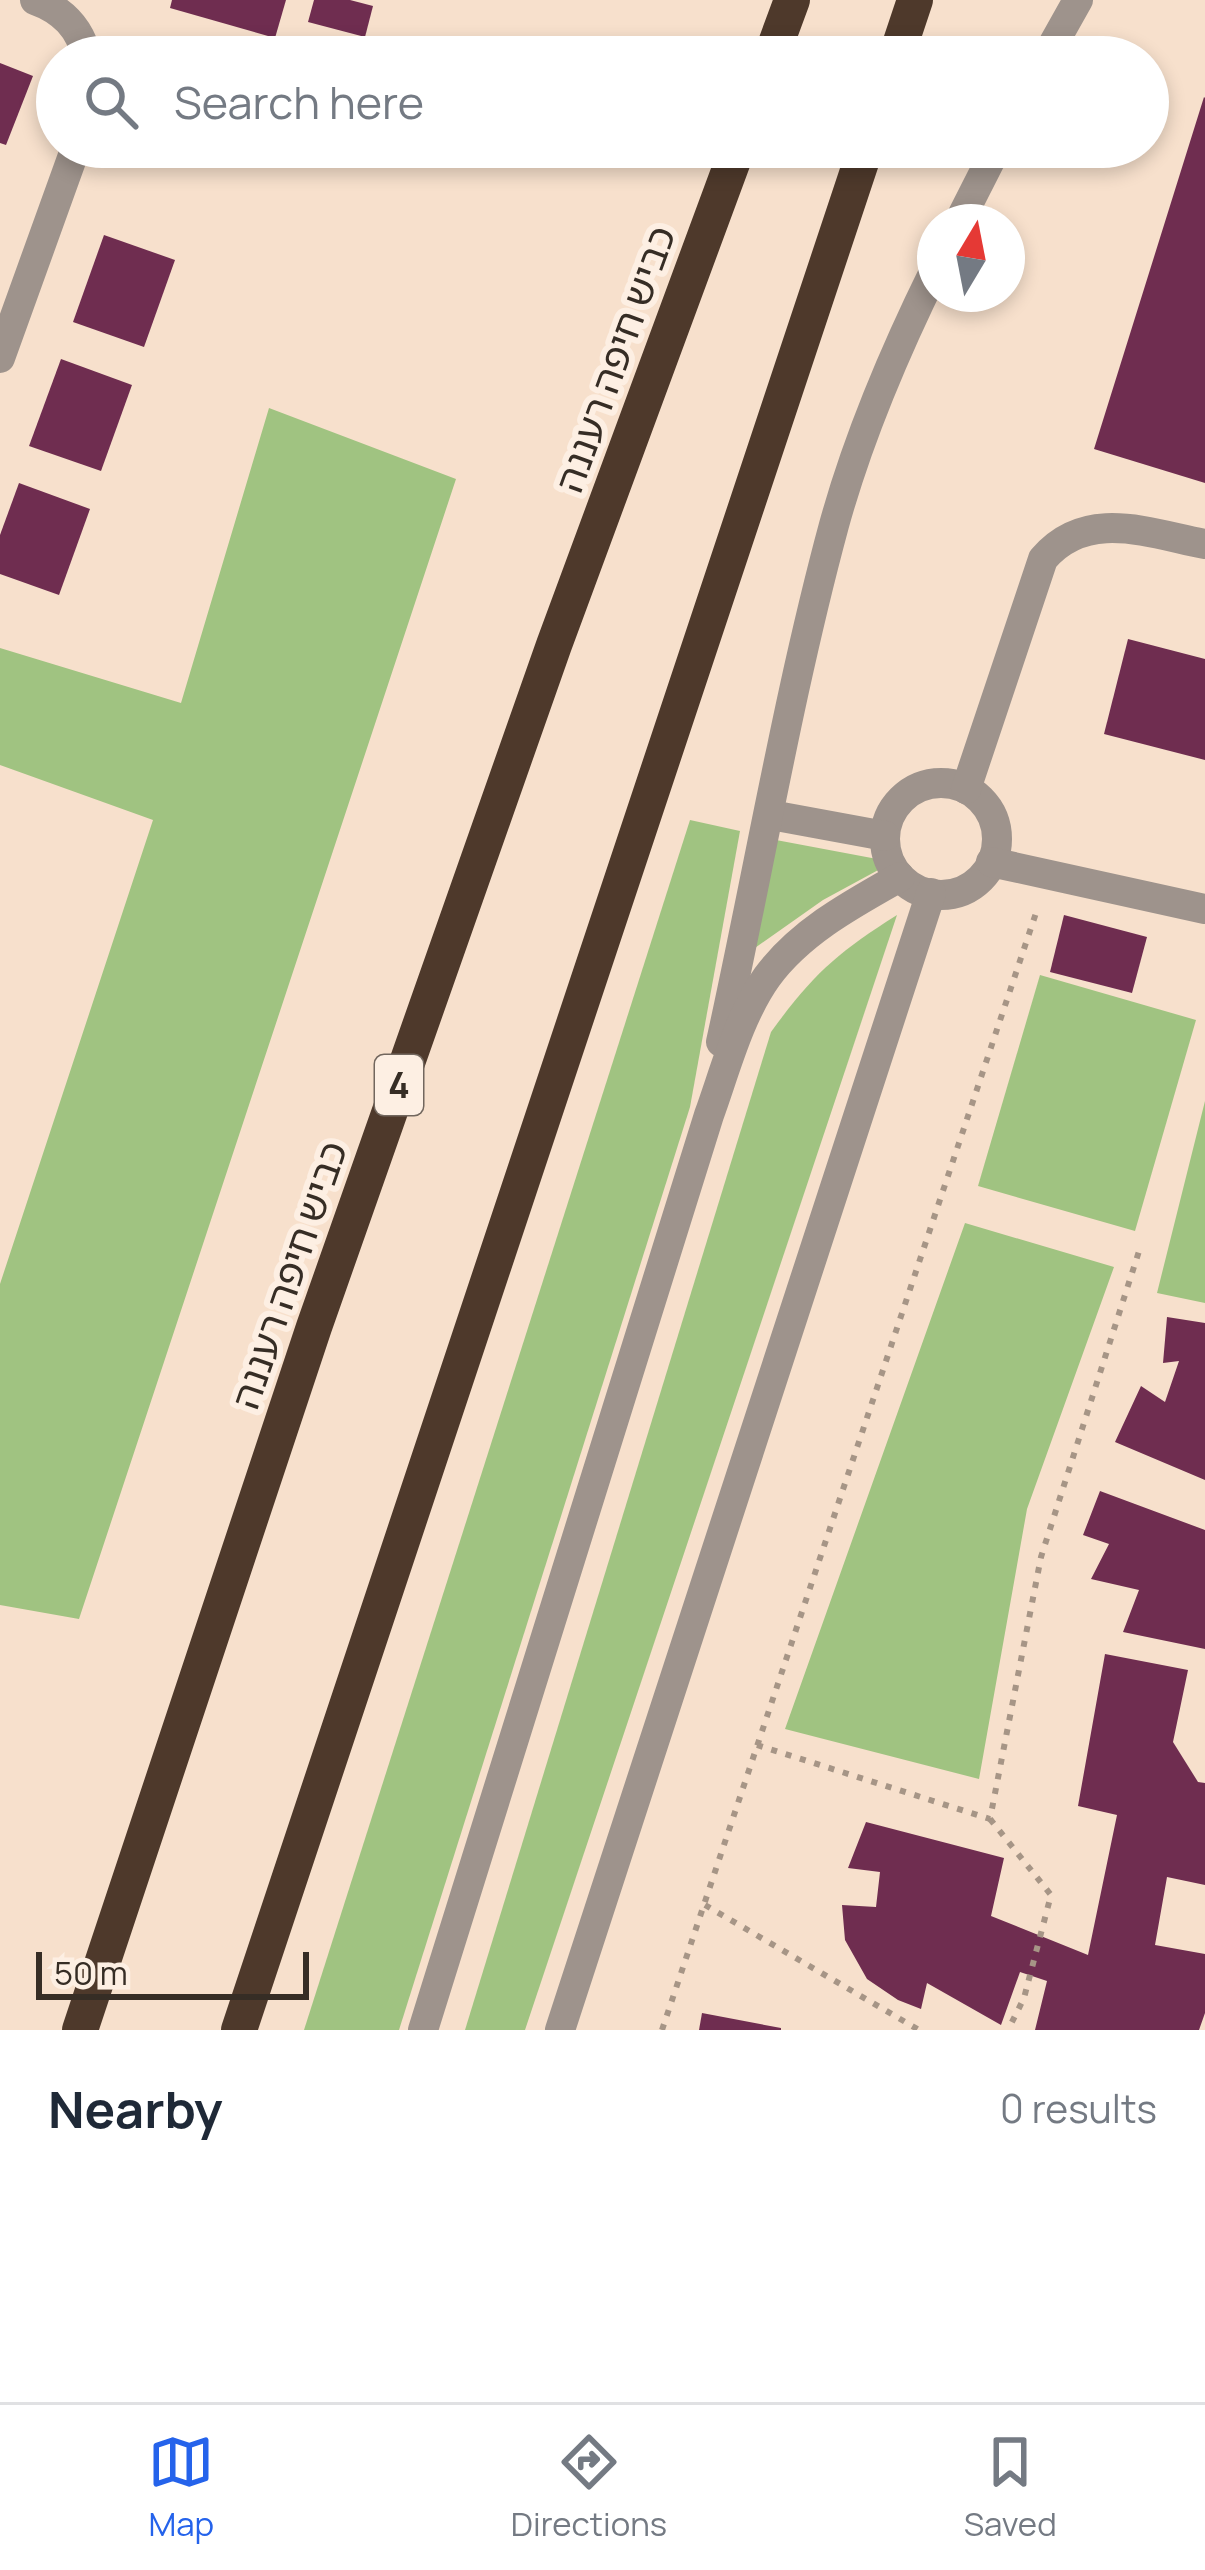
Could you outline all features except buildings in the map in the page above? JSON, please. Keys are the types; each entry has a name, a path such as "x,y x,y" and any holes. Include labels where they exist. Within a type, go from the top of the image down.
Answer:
{"highway":[{"path":"779,36 792,0"},
{"path":"903,36 915,0"},
{"name":"כביש חיפה רעננה","path":"80,2030 314,1327 554,645 730,168"},
{"path":"239,2030 859,168"}],"street":[{"path":"35,0 65,16 81,36"},
{"path":"1058,36 1078,0"},
{"path":"0,358 68,168"},
{"path":"967,204 986,168"},
{"path":"699,1147 783,742 835,521 899,343 917,306"},
{"path":"966,789 1043,559 1059,540 1084,529 1120,528 1205,544"},
{"path":"930,784 966,789 992,815 996,833 991,862 976,883 960,892 923,892 900,877 886,854 884,836 898,802 930,784"},
{"path":"771,815 884,836"},
{"path":"991,862 1205,910"},
{"path":"423,2030 699,1147 739,1035 766,977 829,917 900,877"},
{"path":"560,2030 931,893"}],"path":[{"path":"662,2030 1049,875"},
{"path":"990,1820 1041,1557 1141,1245"},
{"path":"757,1745 990,1820 1051,1895 1024,1998 1008,2030"},
{"path":"704,1904 919,2030"}],"green space":[{"path":"269,408 456,479 79,1619 0,1605 0,1284 153,820 0,765 0,648 181,703"},
{"path":"690,820 740,831 690,1107 399,2030 304,2030"},
{"path":"776,840 893,862 823,900 752,950"},
{"path":"897,915 525,2030 465,2030 771,1032 827,966"},
{"path":"1040,975 1196,1020 1135,1231 978,1186"},
{"path":"1205,1101 1205,1303 1157,1293"},
{"path":"965,1223 1114,1267 1027,1509 979,1779 785,1729"}]}
